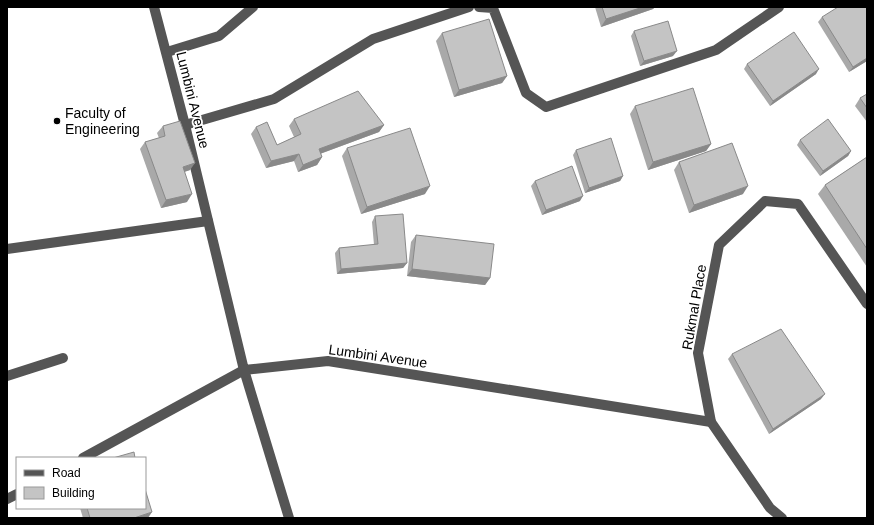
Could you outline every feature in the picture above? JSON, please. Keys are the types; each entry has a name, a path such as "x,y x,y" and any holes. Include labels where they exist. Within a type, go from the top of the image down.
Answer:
{"street":[{"name":"Lumbini Avenue","path":"154,7 167,52 244,370 328,361 711,422"},
{"path":"167,52 219,36 253,7"},
{"path":"185,125 274,99 373,39 469,7"},
{"path":"479,7 493,8 526,93 546,107 716,50 779,7"},
{"name":"Rukmal Place","path":"782,518 770,508 711,422 698,353 719,245 765,201 798,204 867,304"},
{"path":"7,249 208,221"},
{"path":"7,376 63,358"},
{"path":"85,457 244,370 289,518"},
{"path":"7,499 16,494"}],"building":[{"path":"602,7 643,7 606,19"},
{"path":"838,7 867,7 867,58 853,67 822,17"},
{"path":"489,19 507,76 459,90 442,33"},
{"path":"668,21 677,51 644,61 634,31"},
{"path":"794,32 819,69 773,101 747,64"},
{"path":"693,88 711,144 653,162 635,106"},
{"path":"358,91 384,125 319,149 322,157 303,165 299,154 271,161 256,127 267,122 277,145 301,134 294,119"},
{"path":"867,94 867,108 860,98"},
{"path":"828,119 851,151 823,171 800,140"},
{"path":"180,121 195,163 183,167 192,194 166,200 145,142 165,136 163,126"},
{"path":"410,128 430,186 367,207 347,148"},
{"path":"611,138 623,176 589,188 576,150"},
{"path":"732,143 748,186 694,205 679,162"},
{"path":"867,157 867,249 825,185"},
{"path":"572,166 583,196 546,210 535,181"},
{"path":"403,214 407,263 341,269 339,248 378,244 375,216"},
{"path":"416,235 494,244 490,278 412,269"},
{"path":"781,329 825,394 773,429 732,354"},
{"path":"134,452 135,457 116,457"},
{"path":"146,492 152,512 134,518 90,518 87,509 146,509"}],"place":[{"name":"Faculty of Engineering","path":"57,121"}]}
